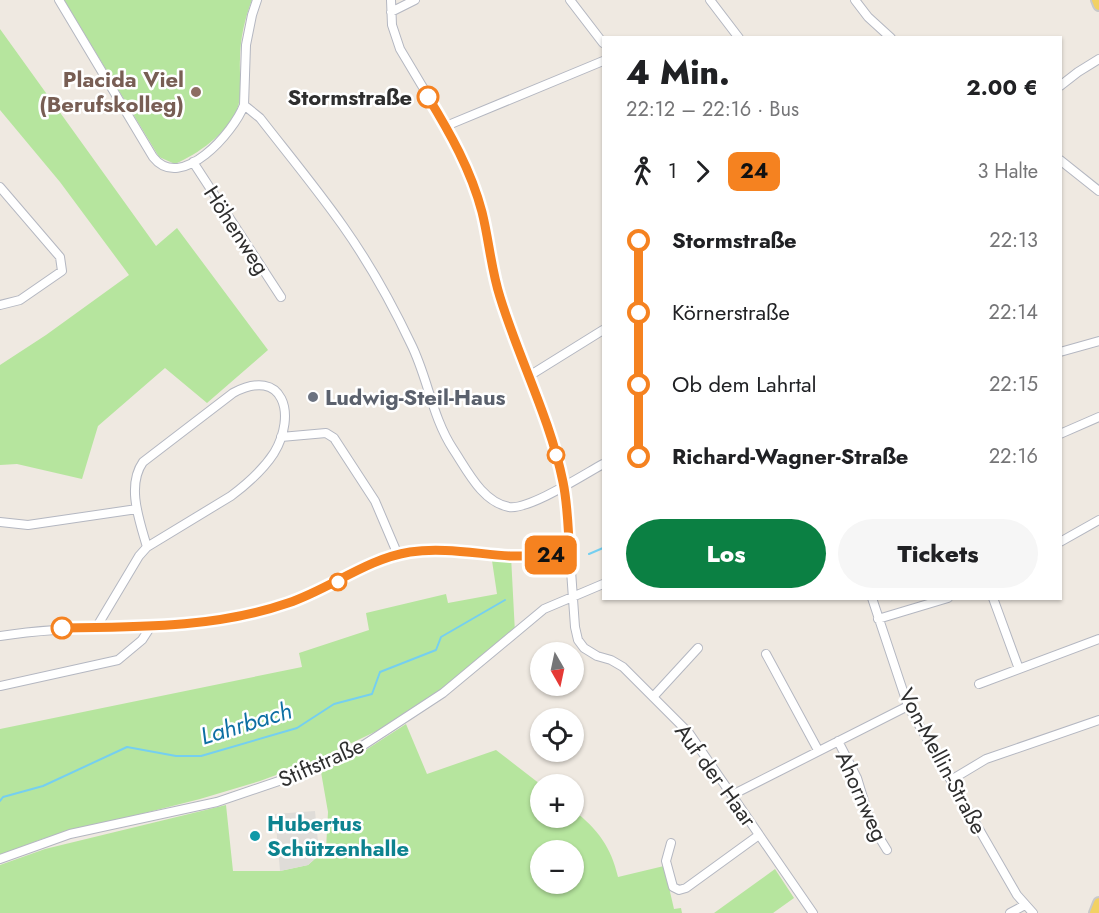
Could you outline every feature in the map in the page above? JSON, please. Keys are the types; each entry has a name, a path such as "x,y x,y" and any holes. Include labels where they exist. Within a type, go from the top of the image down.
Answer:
{"main road":[{"path":"1097,0 1099,4"},
{"path":"1095,913 1099,903"}],"street":[{"path":"59,0 156,161 165,168 175,169 193,162 224,137 240,115 244,105 246,45 252,15 258,0"},
{"path":"391,0 395,39 446,126 461,155 477,196 499,293 542,410 564,485 572,596"},
{"path":"391,12 415,0"},
{"path":"570,0 602,42"},
{"path":"710,0 737,36"},
{"path":"855,0 868,17 889,36"},
{"path":"1062,84 1099,59"},
{"path":"446,126 602,61"},
{"path":"244,105 260,117 344,226 411,344 443,431 480,489 497,502 508,507 517,507 551,493 602,465"},
{"name":"Höhenweg","path":"193,162 281,297"},
{"path":"1062,162 1099,191"},
{"path":"0,187 60,257 62,271 20,300 0,305"},
{"path":"529,376 602,331"},
{"path":"1062,351 1099,341"},
{"path":"96,628 139,556 147,547 241,488 266,463 274,452 284,425 284,404 276,390 265,385 248,386 233,393 143,462 136,477 137,509 147,547"},
{"path":"1062,433 1099,417"},
{"path":"281,437 330,434 375,501 398,555"},
{"path":"0,522 28,525 137,509"},
{"path":"1062,541 1099,520"},
{"path":"0,636 31,631 150,626 217,620 270,609 301,598 375,562 398,555 438,550 511,556 570,555"},
{"name":"Stiftstraße","path":"0,860 70,834 217,802 278,783 346,754 444,693 544,609 602,584"},
{"name":"Auf der Haar","path":"572,596 576,634 581,644 590,652 623,667 689,733 813,913"},
{"name":"Von-Mellin-Straße","path":"873,600 908,706 1024,905 1033,913"},
{"path":"878,618 941,600"},
{"path":"994,600 1019,669"},
{"path":"0,686 117,660 142,640 150,626"},
{"path":"979,684 1099,639"},
{"path":"653,697 698,648"},
{"path":"766,654 818,750"},
{"path":"732,795 908,706"},
{"path":"951,780 986,759 1099,720"},
{"name":"Ahornweg","path":"838,741 857,778 872,824 887,850"},
{"path":"671,843 666,861 673,887 679,890 686,888 759,835"},
{"path":"1010,913 1024,905"}],"green space":[{"path":"64,0 252,0 241,44 239,104 232,119 219,135 193,155 175,164 159,157"},
{"path":"0,29 156,246 177,228 268,350 207,403 165,368 98,426 82,479 17,464 0,465 0,365 129,275 60,182 0,110"},
{"path":"491,554 511,556 515,633 406,717 314,761 260,781 200,799 42,839 0,855 0,729 302,667 299,653 369,630 366,613 446,594 448,603 497,594"},
{"path":"406,724 427,774 496,750 530,776 530,828 584,828 584,819 602,839 612,857 618,877 664,866 674,909 681,908 682,913 0,913 0,865 45,849 226,805 233,871 280,871 308,865 326,849 328,812 321,772 358,755"},
{"path":"775,869 794,898 773,913 714,913"}],"shaded area":[{"path":"315,811 318,842 326,849 308,865 280,871 275,814"}],"waterway":[{"name":"Lahrbach","path":"589,554 602,548"},
{"name":"Lahrbach","path":"0,801 3,797 43,786 127,747 176,756 201,756 297,728 334,704 372,694 380,672 436,650 441,637 505,600"}],"bus line":[{"name":"24","path":"62,628 150,626 217,620 244,615 301,598 375,562 411,552 438,550 511,556 570,555 564,485 560,468 542,410 499,293 482,212 461,155 428,97"}],"place":[{"name":"Placida Viel (Berufskolleg)","path":"196,92"},
{"name":"Stormstraße","path":"428,97"},
{"name":"Ludwig-Steil-Haus","path":"313,397"},
{"name":"Hubertus Schützenhalle","path":"255,836"}]}
